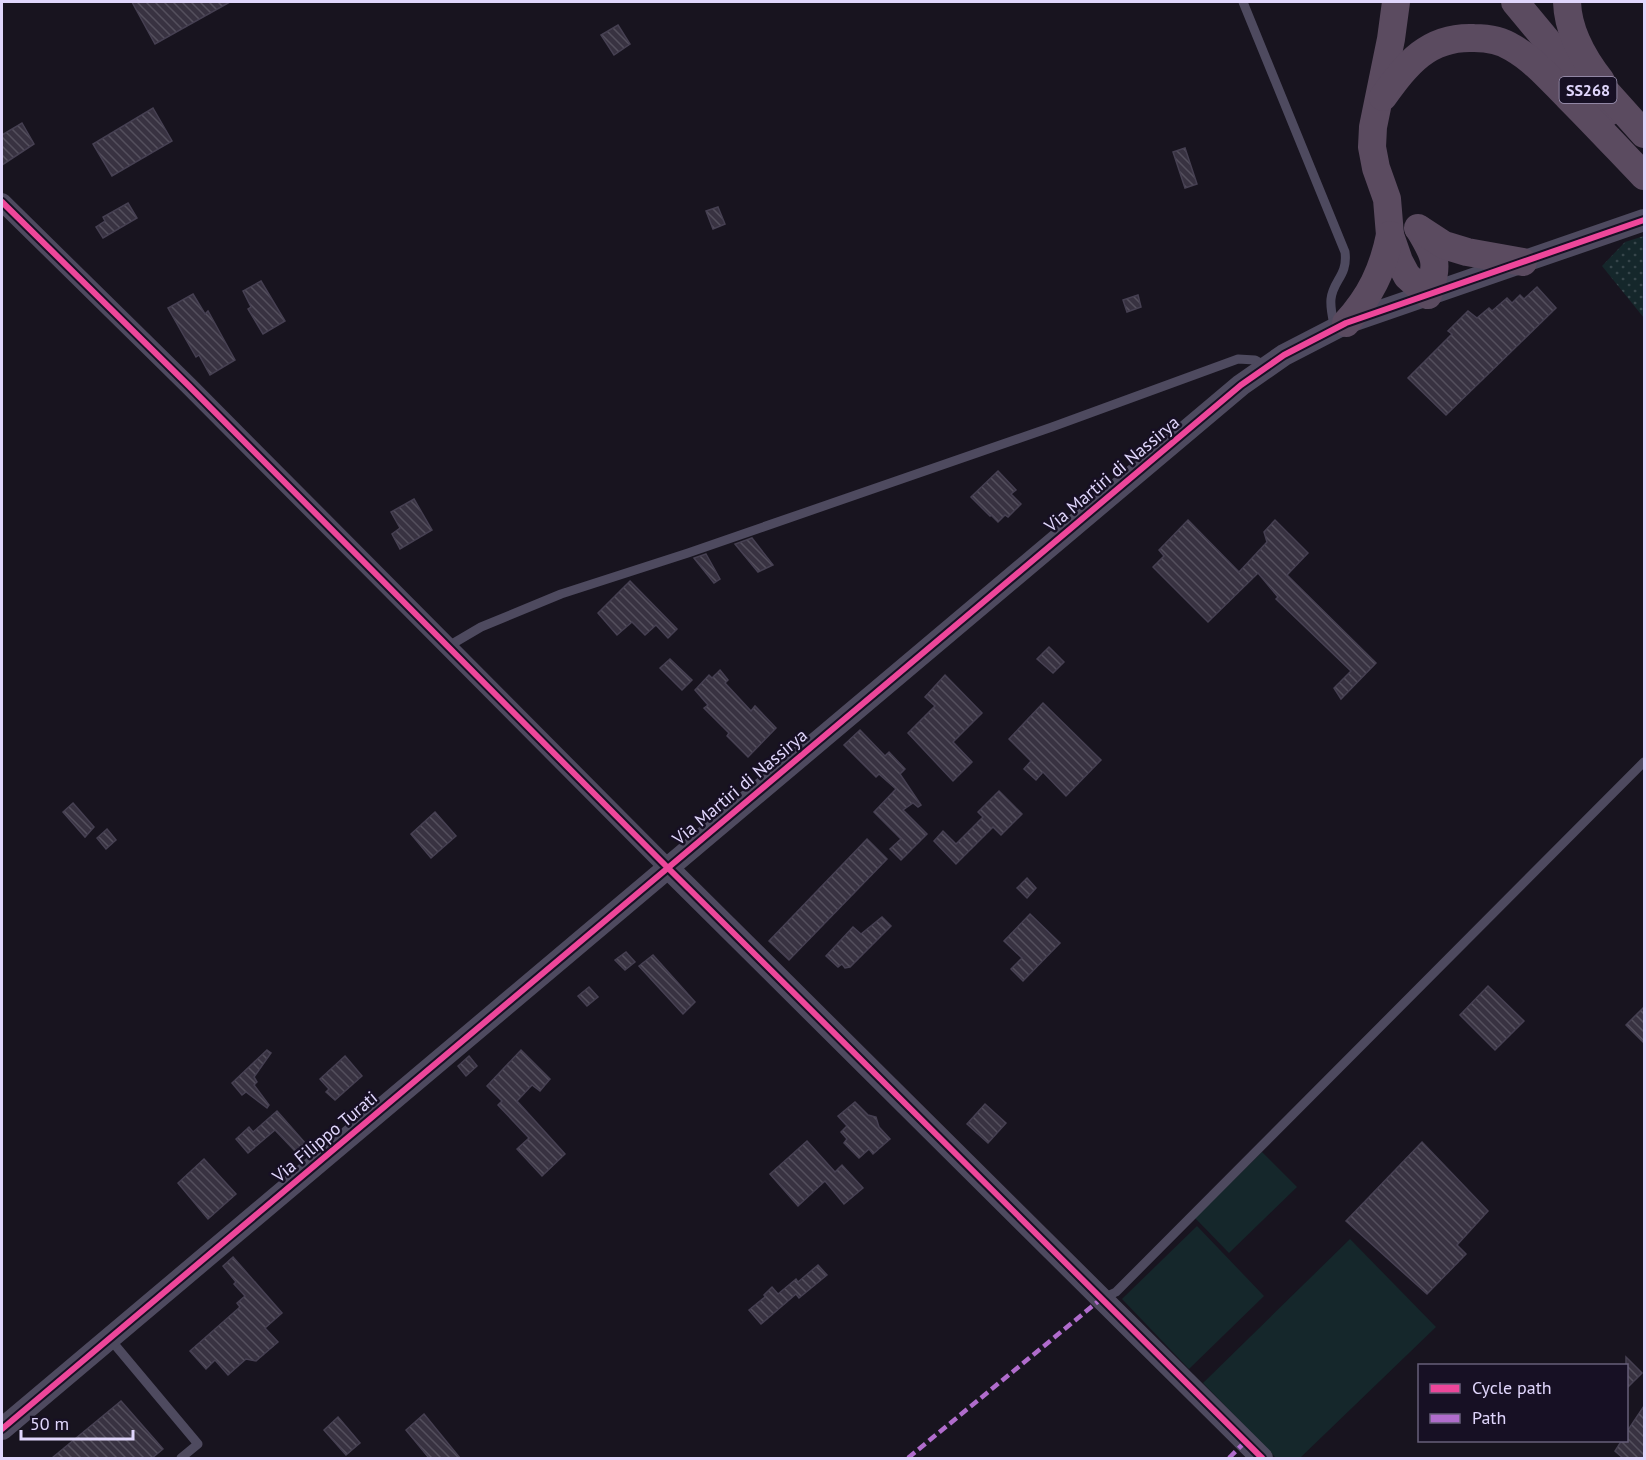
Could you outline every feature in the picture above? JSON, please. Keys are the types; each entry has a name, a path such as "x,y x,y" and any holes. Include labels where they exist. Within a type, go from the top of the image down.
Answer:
{"highway":[{"path":"1396,2 1373,127 1372,147 1386,199 1390,235 1399,261 1407,276 1428,295 1436,264 1419,229"},
{"path":"1568,2 1570,20 1582,54 1636,125"},
{"name":"SS268","path":"1524,11 1572,56 1636,125"},
{"name":"SS268","path":"1524,11 1644,159"},
{"path":"1378,104 1405,68 1427,49 1437,44 1466,38 1501,42 1513,48 1544,73 1644,176"},
{"path":"1386,199 1419,229 1444,245 1467,252 1523,262"},
{"path":"1341,326 1363,304 1380,271 1390,235"}],"street":[{"path":"2,202 1262,1458"},
{"name":"Via Martiri di Nassirya","path":"668,868 1266,366 1341,326 1644,220"},
{"name":"Via Filippo Turati","path":"2,1429 668,868"}],"lane":[{"path":"1243,2 1345,252 1346,264 1331,298 1331,311 1341,326"},
{"path":"447,647 481,627 561,594 688,553 1052,427 1238,359 1255,360 1266,366"},
{"path":"1101,1299 1116,1292 1644,762"},
{"path":"109,1338 198,1444 181,1458"}],"shaded area":[{"path":"1644,236 1644,318 1602,266 1625,242"},
{"path":"1262,1152 1297,1187 1229,1253 1195,1218"},
{"path":"1197,1226 1264,1296 1189,1369 1122,1299"},
{"path":"1350,1239 1436,1327 1300,1458 1276,1458 1203,1383"}],"building":[{"path":"132,2 230,2 155,44"},
{"path":"618,25 630,44 614,55 601,35"},
{"path":"153,108 172,141 112,176 93,144"},
{"path":"22,123 34,144 2,165 2,135"},
{"path":"1185,148 1197,184 1185,188 1173,152"},
{"path":"128,203 137,218 103,238 96,227 105,221 103,217"},
{"path":"718,207 725,224 713,229 706,211"},
{"path":"261,281 285,321 263,334 248,309 251,307 243,291"},
{"path":"1537,287 1556,308 1446,415 1408,378 1452,334 1448,331 1468,311 1477,318 1489,308 1492,311 1507,298 1512,303 1520,295 1524,299"},
{"path":"193,294 205,314 208,311 235,360 210,375 199,355 196,357 168,308"},
{"path":"1138,295 1141,307 1127,312 1123,300"},
{"path":"998,471 1016,490 1011,494 1021,504 1008,517 1005,515 998,522 971,497"},
{"path":"414,499 432,530 400,549 392,534 400,528 391,512"},
{"path":"1188,520 1239,572 1267,542 1264,532 1275,520 1308,553 1287,575 1376,663 1341,699 1334,688 1351,671 1276,599 1278,597 1258,573 1208,622 1153,567 1164,556 1159,550"},
{"path":"752,538 773,565 758,572 735,544"},
{"path":"706,554 720,579 714,583 694,558"},
{"path":"630,581 677,629 668,638 656,625 645,635 632,622 617,635 598,613"},
{"path":"1049,647 1064,662 1053,673 1037,659"},
{"path":"670,659 692,680 682,690 660,668"},
{"path":"720,670 728,680 725,683 751,711 755,706 776,728 748,757 727,736 729,733 704,708 708,705 695,690 709,675 712,678"},
{"path":"945,675 982,713 953,742 972,762 953,781 908,733 935,706 925,697"},
{"path":"1043,703 1101,760 1066,796 1043,772 1036,780 1024,769 1031,761 1009,739"},
{"path":"860,730 885,756 889,752 905,769 900,774 921,805 918,807 913,803 903,810 927,834 901,860 890,849 901,839 874,812 896,789 879,774 876,777 844,745"},
{"path":"999,791 1022,814 1001,835 993,827 956,864 934,841 943,831 956,844 983,817 978,812"},
{"path":"73,803 94,827 85,837 63,812"},
{"path":"435,812 456,836 431,858 411,834"},
{"path":"107,829 116,840 106,849 97,838"},
{"path":"867,839 887,859 789,960 769,941"},
{"path":"1027,878 1036,888 1027,898 1017,888"},
{"path":"1030,914 1060,943 1023,981 1011,969 1022,958 1004,941"},
{"path":"882,917 891,926 850,967 845,968 842,964 838,967 826,956 853,927 861,934"},
{"path":"626,952 635,962 625,970 615,960"},
{"path":"653,955 695,1002 683,1014 639,966"},
{"path":"1488,986 1524,1021 1495,1050 1460,1015"},
{"path":"589,987 598,997 587,1006 578,996"},
{"path":"1644,1007 1644,1043 1626,1025"},
{"path":"267,1050 271,1053 254,1077 257,1082 254,1085 269,1105 267,1108 246,1092 242,1095 232,1083"},
{"path":"521,1050 550,1079 540,1091 532,1085 517,1101 565,1154 542,1176 517,1149 529,1138 498,1105 502,1101 487,1086"},
{"path":"345,1056 362,1076 335,1100 326,1092 329,1089 320,1079"},
{"path":"469,1056 477,1066 466,1076 458,1066"},
{"path":"855,1102 868,1115 876,1117 879,1127 890,1139 873,1154 869,1149 859,1158 844,1143 847,1139 841,1132 847,1126 838,1116"},
{"path":"985,1104 1006,1123 988,1143 967,1124"},
{"path":"277,1111 305,1143 295,1151 275,1130 248,1153 236,1139 249,1127 253,1132"},
{"path":"807,1141 835,1172 842,1165 863,1188 844,1204 825,1181 798,1206 770,1174"},
{"path":"1422,1142 1488,1211 1457,1245 1466,1254 1427,1294 1346,1221"},
{"path":"204,1159 236,1194 208,1219 178,1183"},
{"path":"233,1257 282,1313 265,1328 278,1342 256,1361 246,1359 228,1375 215,1360 206,1369 190,1351 240,1307 237,1303 245,1296 223,1266"},
{"path":"818,1265 827,1275 799,1298 796,1294 761,1324 749,1310 765,1297 764,1295 772,1287 778,1294 796,1279 798,1282"},
{"path":"1626,1357 1642,1373 1628,1387 1628,1364 1626,1364"},
{"path":"121,1401 163,1449 152,1458 52,1458"},
{"path":"1644,1406 1644,1458 1623,1458 1615,1451 1621,1442 1628,1442 1628,1430"},
{"path":"424,1414 460,1458 429,1458 406,1430"},
{"path":"338,1417 360,1443 346,1455 324,1430"}],"marked path":[{"path":"908,1458 1101,1299"},
{"path":"1229,1458 1245,1442"}],"cycle path":[{"path":"2,202 1262,1458"},
{"path":"2,1429 1241,385 1284,355 1346,323 1644,220"}]}
